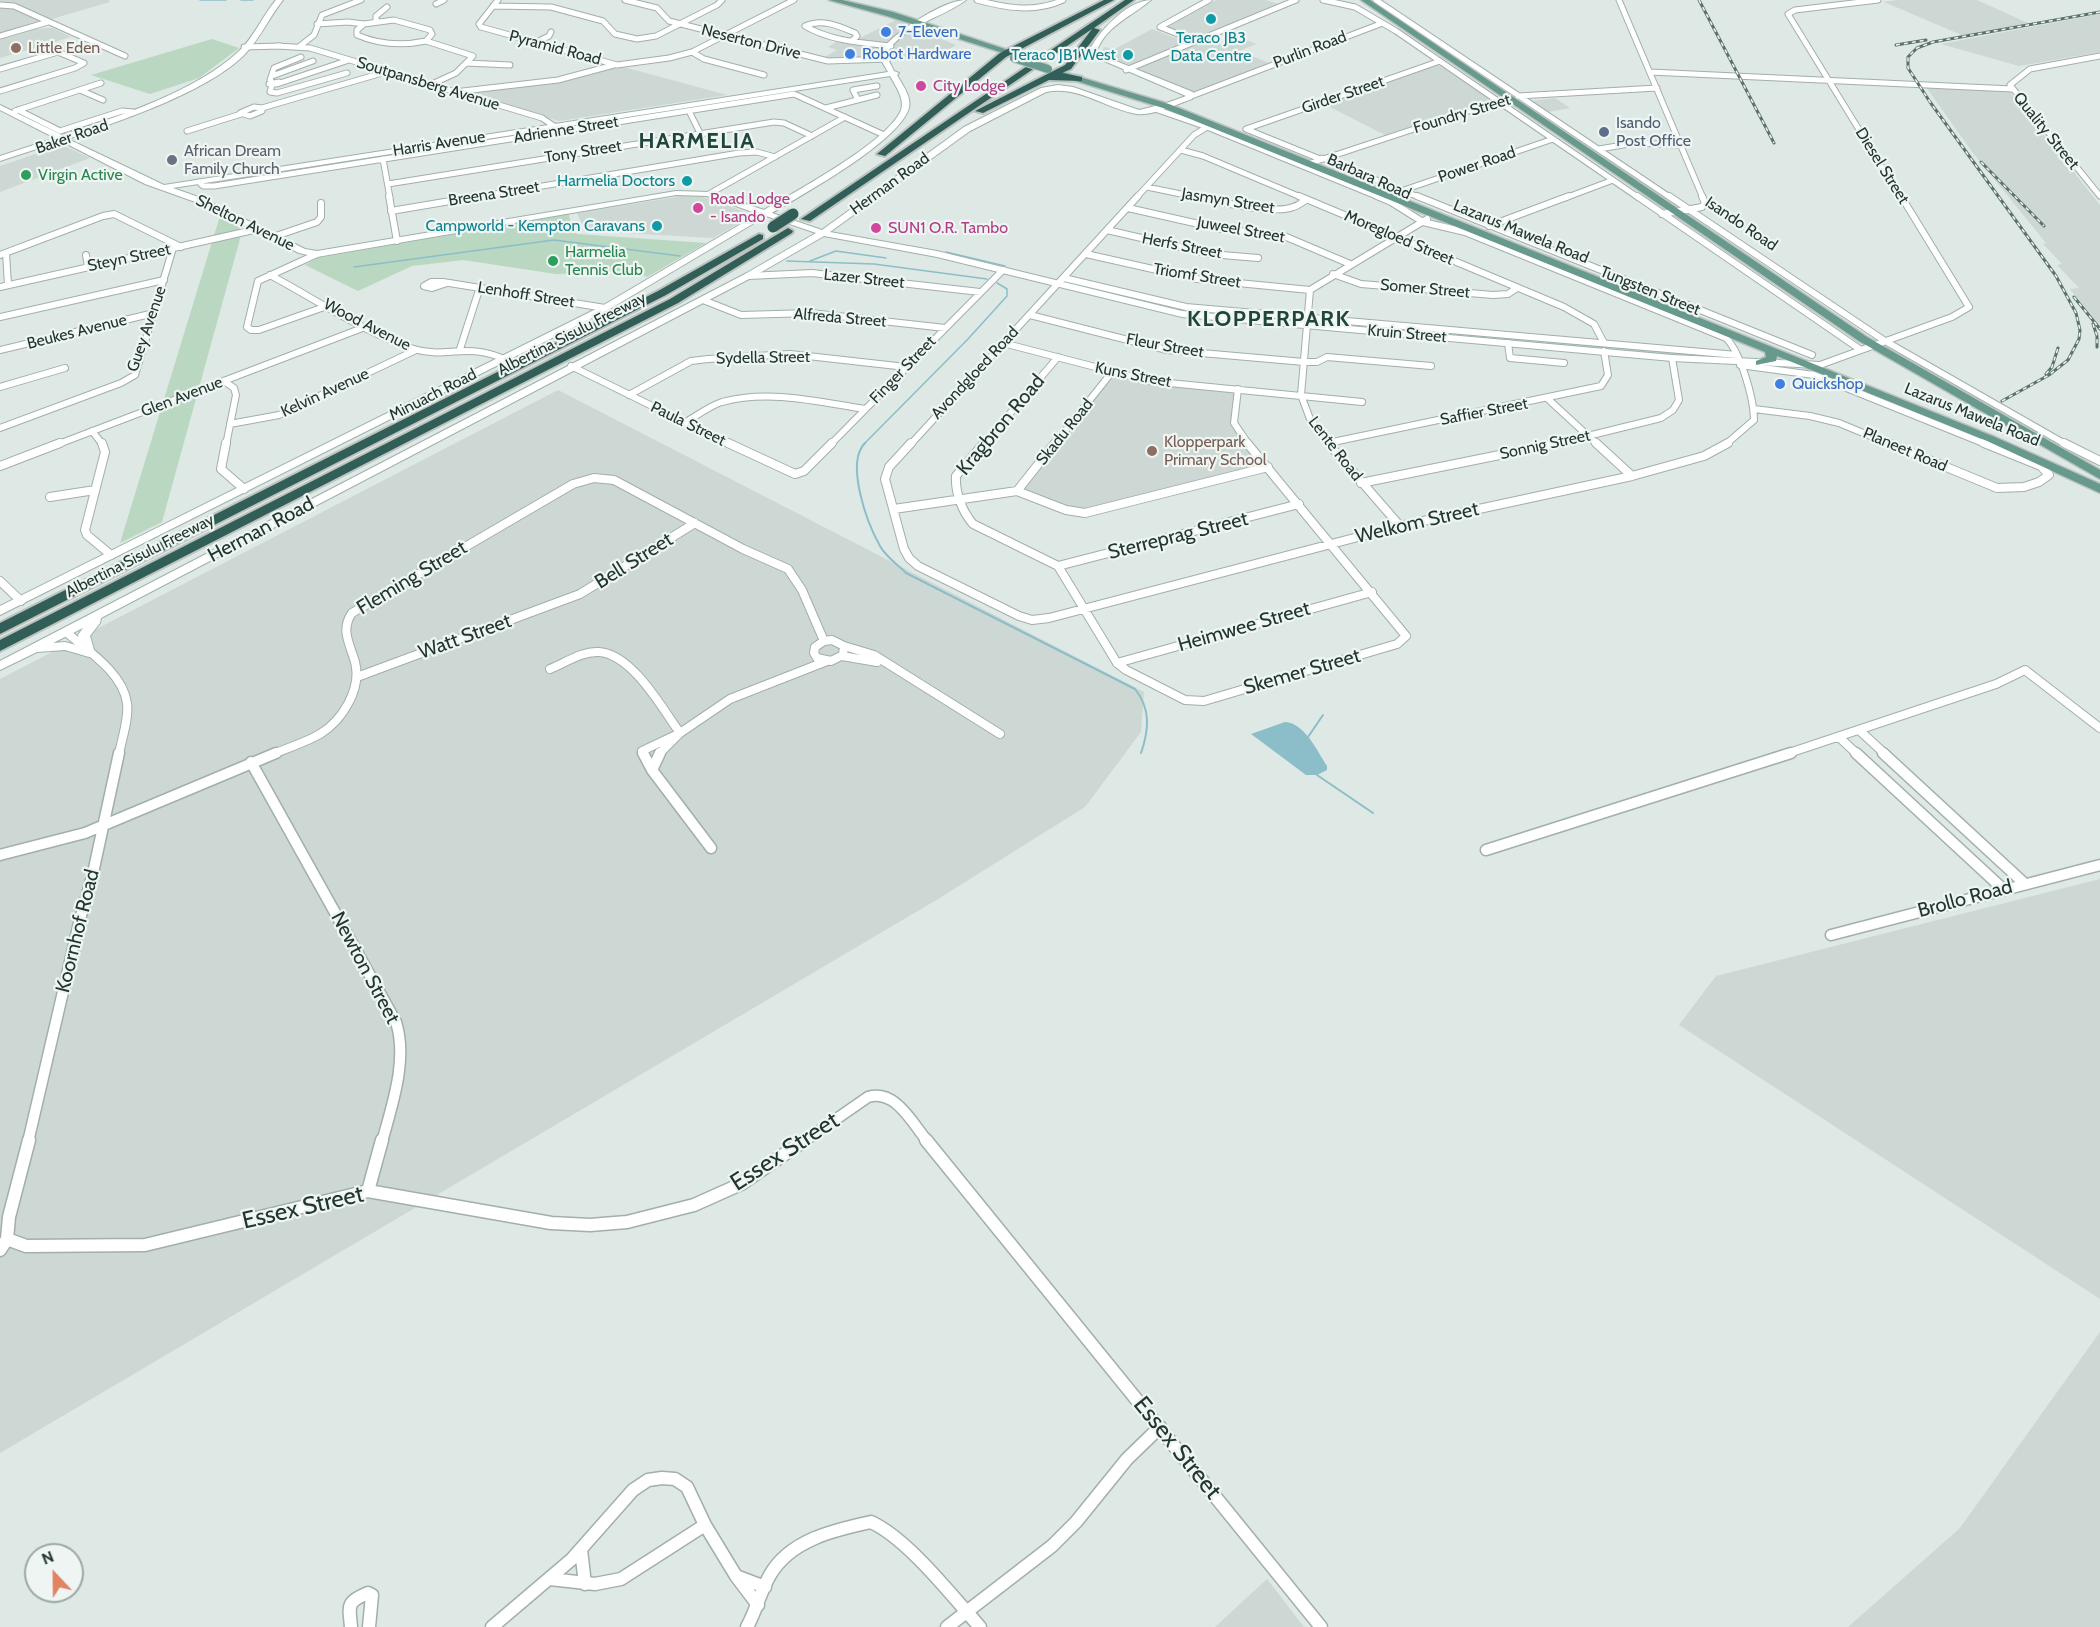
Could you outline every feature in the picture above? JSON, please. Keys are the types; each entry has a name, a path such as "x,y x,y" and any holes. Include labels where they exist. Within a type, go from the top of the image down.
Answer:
{"highway":[{"path":"882,154 1012,54 1110,0"},
{"name":"Albertina Sisulu Freeway","path":"0,629 699,273 793,214 1116,0"},
{"path":"1041,81 1056,69 1070,66 1093,33 1130,0"},
{"name":"Albertina Sisulu Freeway","path":"0,646 674,300 737,264 1130,0"},
{"path":"995,48 1012,54"},
{"path":"906,151 967,117 1041,81 1060,76 1079,79"}],"main road":[{"name":"Baker Road","path":"0,161 127,117 190,87 224,66 246,47 266,15 280,0"},
{"path":"833,0 881,12 919,27 937,27 968,0"},
{"path":"894,74 882,55 888,46 963,0"},
{"path":"1148,0 1108,28 1099,39 1092,54 1186,92 1190,94 1189,98"},
{"name":"Isando Road","path":"1360,0 1405,28"},
{"name":"Isando Road","path":"1365,0 1503,100 1873,346 2100,478"},
{"name":"Lazarus Mawela Road","path":"919,27 937,27 1316,161 2100,478"},
{"name":"Lazarus Mawela Road","path":"937,27 995,48"},
{"path":"1126,68 1183,94 1181,98 1161,106"},
{"name":"Lazarus Mawela Road","path":"1056,69 1161,106"},
{"name":"Harris Avenue","path":"0,107 14,111 63,139 161,187 894,74"},
{"name":"Minuach Road","path":"0,611 605,308 764,214 850,162 898,123 905,110 906,102 894,74"},
{"name":"Herman Road","path":"0,666 748,276 823,233 965,130 1044,90 1058,87 1073,89 1139,112 1161,106"},
{"name":"Purlin Road","path":"1161,106 1189,98"},
{"name":"Baker Road","path":"63,139 142,109"},
{"name":"Lazarus Mawela Road","path":"1316,161 1434,215 1770,350 1814,362 2100,487"},
{"path":"148,182 183,184"},
{"path":"181,194 177,189 183,184"},
{"name":"Shelton Avenue","path":"161,187 201,201 302,251 317,254 676,193 709,194 823,233"},
{"path":"1416,202 1434,215"},
{"name":"Kruin Street","path":"823,233 912,249 1061,281 1182,314 1307,322 1508,343 1604,347 1672,358 1739,360 1760,363 1814,362"},
{"path":"1760,363 1772,359 1770,350"},
{"name":"Isando Road","path":"2035,439 2072,467"},
{"path":"2072,467 2100,487"},
{"path":"88,652 84,640 86,631 106,611"},
{"path":"23,654 59,646 88,652"}],"street":[{"path":"300,46 313,37 321,15 361,0"},
{"path":"436,4 444,0"},
{"name":"Pyramid Road","path":"498,0 479,24 480,27 616,65 669,58 692,52 794,0"},
{"name":"Neserton Drive","path":"625,0 657,8 665,20 832,62 886,59"},
{"path":"977,0 1008,7 1049,6 1063,0"},
{"path":"1008,7 1019,0"},
{"path":"1196,41 1160,27 1209,0"},
{"path":"1126,68 1296,0"},
{"name":"Isando Road","path":"1323,0 1355,7 1503,100 1553,139 1861,351"},
{"name":"Isando Road","path":"1376,0 1885,341 2099,460"},
{"path":"1619,0 1705,202 1702,207 1662,214"},
{"name":"Diesel Street","path":"1873,346 1964,312 1970,306 1788,14 1795,10 1878,0"},
{"path":"493,6 551,8 603,21 615,34 633,39 656,36 722,1"},
{"path":"0,5 14,6 125,56"},
{"path":"376,22 376,16 387,7"},
{"path":"317,24 348,22 364,24 399,20 429,29 432,34 426,41"},
{"path":"0,36 48,22"},
{"path":"853,40 856,34 826,23 815,22 805,26 853,40 888,46"},
{"path":"364,24 356,33 358,36 390,45 426,41 471,54 472,57 456,73 432,84"},
{"name":"Purlin Road","path":"1189,98 1380,24"},
{"path":"535,43 549,36 551,32"},
{"name":"Soutpansberg Avenue","path":"246,47 300,46 542,118 554,126"},
{"path":"0,69 58,52 84,63 0,92"},
{"path":"692,52 704,59 764,75"},
{"name":"Quality Street","path":"2100,56 2026,70 2010,85 2100,196"},
{"path":"301,57 275,67 270,92 275,93 347,73"},
{"path":"272,81 279,82 348,59"},
{"path":"272,81 313,61"},
{"name":"Girder Street","path":"1246,129 1440,61"},
{"path":"467,63 510,65"},
{"path":"459,92 552,81 616,65"},
{"path":"187,131 241,114 242,110 248,108 262,108 388,71"},
{"path":"1650,72 2012,89"},
{"path":"14,111 101,83"},
{"path":"857,98 853,90 877,86"},
{"name":"Foundry Street","path":"1316,161 1519,96 1656,88"},
{"path":"80,90 103,100"},
{"name":"Adrienne Street","path":"199,182 203,186 214,186 792,95 799,95 826,108"},
{"path":"826,108 857,98 877,95"},
{"name":"Barbara Road","path":"1161,106 1394,203 1423,222 1465,232 1726,338 1734,344 1739,360"},
{"path":"826,108 884,135"},
{"path":"14,111 59,131 122,111 133,112"},
{"path":"689,111 700,133"},
{"path":"709,194 845,117"},
{"name":"Tony Street","path":"388,184 776,122 812,136"},
{"name":"Avondgloed Road","path":"1012,613 913,562 904,549 885,479 889,467 1181,150 1200,130 1207,127"},
{"name":"Tungsten Street","path":"1246,129 1316,161 1401,191 1489,226 1814,362"},
{"name":"Power Road","path":"1401,191 1553,139"},
{"path":"1599,149 1635,143 1680,145"},
{"name":"Moregloed Street","path":"1181,150 1199,155 1396,237 1590,321 1600,330 1604,347"},
{"name":"Breena Street","path":"391,211 739,153 757,152 775,157"},
{"path":"383,159 397,241"},
{"path":"1489,226 1613,180"},
{"name":"Jasmyn Street","path":"1147,187 1231,204 1280,209 1292,208 1306,200"},
{"path":"273,237 306,227 319,220 321,203"},
{"name":"Juweel Street","path":"1128,208 1219,228 1284,236 1350,264"},
{"path":"8,285 3,254 110,214 119,214 177,248"},
{"path":"1310,290 1434,215"},
{"name":"Steyn Street","path":"0,287 258,229"},
{"name":"Herfs Street","path":"1107,231 1210,254 1258,258"},
{"name":"Guey Avenue","path":"0,428 130,378 136,373 164,280 177,248"},
{"path":"317,254 260,280 256,285 249,330 262,330 327,306"},
{"name":"Triomf Street","path":"1086,254 1197,279 1310,290"},
{"path":"86,255 88,267"},
{"name":"Finger Street","path":"804,471 1003,270"},
{"name":"Lazer Street","path":"748,276 812,273 980,292"},
{"name":"Somer Street","path":"1333,274 1360,284 1493,295 1508,294 1517,288"},
{"name":"Wood Avenue","path":"270,275 365,327 416,350 484,349 504,359"},
{"path":"0,317 164,280"},
{"name":"Lenhoff Street","path":"447,283 605,308"},
{"path":"460,349 480,287"},
{"name":"Lente Road","path":"1310,290 1301,395 1310,419 1361,483 1400,526"},
{"name":"Alfreda Street","path":"703,300 741,315 811,313 945,328"},
{"name":"Beukes Avenue","path":"0,350 154,313"},
{"name":"Fleur Street","path":"1030,315 1167,350 1304,362 1317,362 1327,357 1431,366"},
{"name":"Kruin Street","path":"1307,322 1739,360"},
{"name":"Glen Avenue","path":"0,466 365,327"},
{"name":"Kuns Street","path":"1003,343 1149,381 1362,402"},
{"path":"1508,343 1510,358 1564,363"},
{"path":"1814,362 1873,346"},
{"name":"Saffier Street","path":"1328,443 1548,399 1606,383 1609,375 1604,347"},
{"name":"Kelvin Avenue","path":"230,424 279,415 416,350"},
{"name":"Sydella Street","path":"629,395 680,367 699,360 790,354 906,367"},
{"name":"Kragbron Road","path":"1058,357 956,476 961,500 968,519 973,524 1058,566"},
{"name":"Sonnig Street","path":"1361,483 1588,437 1660,418 1673,410 1678,402 1679,395 1672,358"},
{"path":"1739,360 1754,409"},
{"name":"Planeet Road","path":"1739,360 1814,375 2037,464 2048,472 2048,477 2015,488 1997,488 1839,423 1809,416 1754,409"},
{"name":"Paula Street","path":"572,367 787,472 795,474 804,471"},
{"path":"0,387 65,368"},
{"name":"Skadu Road","path":"1017,491 1112,372"},
{"path":"224,381 234,388 236,393 221,469 244,489"},
{"path":"1238,389 1234,426 1372,592"},
{"path":"686,422 715,405 731,401 781,398 865,409"},
{"path":"1548,399 1632,476"},
{"name":"Welkom Street","path":"1012,613 1026,619 1039,620 1400,526 1632,476 1718,450 1752,423 1755,416 1754,409"},
{"path":"92,431 105,449 85,530 87,536 111,555"},
{"path":"894,509 1017,491 1066,510 1085,513 1268,467"},
{"name":"Fleming Street","path":"357,677 356,666 344,630 346,620 352,613 573,484 590,479 610,479 788,570 796,581 824,641"},
{"path":"50,497 95,490"},
{"name":"Sterreprag Street","path":"1058,566 1299,504"},
{"name":"Bell Street","path":"573,597 695,523"},
{"path":"1058,566 1117,663"},
{"path":"0,581 21,600"},
{"name":"Skemer Street","path":"1117,663 1144,681 1191,702 1204,701 1405,640 1405,632 1372,592"},
{"name":"Heimwee Street","path":"1117,663 1372,592"},
{"name":"Watt Street","path":"357,677 573,597"},
{"name":"Koornhof Road","path":"0,1250 7,1239 9,1217 121,752 127,703 126,695 116,681 66,632"},
{"path":"795,674 815,655 815,647 824,641 836,640 844,646 874,655 1000,734"},
{"path":"842,656 845,651 844,646"},
{"path":"550,669 597,652 619,657 632,670 680,733"},
{"path":"815,655 827,661"},
{"path":"711,848 652,770 642,751 680,733 730,699 827,661 842,656 887,665"},
{"path":"1486,850 1839,737 1996,684 2025,670 2100,728"},
{"path":"0,855 72,837 103,826 311,738 329,728 342,714 357,677"},
{"path":"1859,730 2025,884"},
{"path":"652,770 657,756 680,733"},
{"path":"1839,737 2003,889"},
{"name":"Newton Street","path":"251,762 390,1007 397,1024 400,1048 397,1078 368,1191"},
{"name":"Brollo Road","path":"1831,935 2100,864"},
{"name":"Essex Street","path":"7,1239 26,1246 146,1245 368,1191 551,1223 604,1224 641,1219 694,1204 727,1191 755,1175 868,1097 877,1094 887,1096 897,1104 1322,1627"},
{"path":"947,1627 1063,1535 1127,1459 1160,1427"},
{"path":"492,1627 581,1550 633,1490 648,1480 662,1478 675,1479 687,1487 705,1525 736,1576 754,1619"},
{"path":"754,1619 765,1587 776,1566 814,1537 834,1530 875,1522 981,1627"},
{"path":"550,1579 585,1584 608,1584 621,1579 705,1525"},
{"path":"581,1550 585,1584"},
{"path":"736,1576 765,1587"},
{"path":"351,1627 349,1605 353,1599 368,1593 372,1595 373,1601 369,1627"}],"shaded area":[{"path":"0,0 109,0 110,2 0,34"},
{"name":"Teraco JB3 Data Centre","path":"1216,0 1266,0 1279,4 1198,38 1167,27"},
{"path":"1977,0 2030,24 1964,36 1884,2"},
{"path":"2100,14 2100,52 2019,66 1941,44"},
{"path":"896,20 915,27 909,31 932,35 956,45 945,52 916,58 833,60 823,58 837,50 828,47 841,39 852,42"},
{"name":"Little Eden","path":"53,28 71,37 0,58 0,38 33,29"},
{"path":"1152,29 1186,42 1130,65 1101,55 1104,47 1115,49"},
{"path":"1241,38 1256,44 1239,51 1269,63 1196,91 1190,91 1137,70 1137,68 1207,39 1223,45"},
{"path":"1433,65 1440,66 1488,98 1488,102 1385,135 1324,104"},
{"path":"620,66 727,95 559,121 467,93 562,82"},
{"path":"1926,87 2009,91 2100,205 2100,326 2070,289 2079,288 2057,265 2062,264 2043,244 2046,243 1973,153"},
{"path":"1555,98 1570,108 1548,112 1532,101"},
{"path":"62,145 90,158 0,192 0,166"},
{"path":"695,194 754,215 713,238 587,231 577,213"},
{"name":"Klopperpark Primary School","path":"1115,374 1241,390 1236,429 1268,468 1085,513 1020,488"},
{"path":"558,390 1144,692 1141,732 1085,807 938,899 0,1453 0,679"},
{"path":"2100,879 2100,1299 1679,1025 1716,976"},
{"path":"2100,1332 2100,1627 1848,1627 1960,1528"},
{"path":"1267,1579 1304,1627 1215,1627"}],"green space":[{"path":"212,39 239,48 199,78 150,94 91,75"},
{"path":"569,214 571,227 577,234 706,243 647,277 635,271 556,274 463,260 412,266 358,291 305,265 318,258"},
{"path":"220,216 243,228 162,522 120,543"},
{"path":"1066,281 1175,307 1304,321 1192,314 1064,283"},
{"path":"1311,321 1734,357 1711,359"}],"water":[{"path":"1285,722 1299,727 1304,732 1315,746 1327,770 1317,775 1306,775 1251,734"}],"waterway":[{"path":"200,0 226,0"},
{"path":"241,0 253,0"},
{"path":"354,267 554,240 680,256"},
{"path":"810,261 836,251 886,258"},
{"path":"946,252 1005,266"},
{"path":"787,261 874,264 987,279"},
{"path":"863,445 968,339 1007,296 1007,289 997,283"},
{"path":"865,443 859,452 857,464 860,493 869,523 885,553 906,573 1135,689 1144,704 1147,720 1146,736 1141,753"},
{"path":"1308,737 1323,715"},
{"path":"1317,775 1373,813"}],"railway":[{"path":"1699,0 1774,143"},
{"path":"2002,401 2049,375 2068,360 2079,339 2080,330 2076,313 2056,276 1930,102 1908,68 1908,57 1917,48 1933,42 2100,12"},
{"path":"1896,45 1926,40"},
{"path":"1981,162 2044,226"},
{"path":"2074,297 2100,329"},
{"path":"2093,324 2097,336 2097,347"},
{"path":"2046,374 2052,367 2058,348"}],"place":[{"name":"Teraco JB3 Data Centre","path":"1211,19"},
{"name":"7-Eleven","path":"886,32"},
{"name":"Little Eden","path":"16,48"},
{"name":"Robot Hardware","path":"850,54"},
{"name":"Teraco JB1 West","path":"1128,55"},
{"name":"City Lodge","path":"921,86"},
{"name":"Isando Post Office","path":"1604,132"},
{"name":"African Dream Family Church","path":"172,160"},
{"name":"Virgin Active","path":"26,175"},
{"name":"Harmelia Doctors","path":"687,181"},
{"name":"Road Lodge - Isando","path":"698,208"},
{"name":"Campworld - Kempton Caravans","path":"657,226"},
{"name":"SUN1 O.R. Tambo","path":"876,228"},
{"name":"Harmelia Tennis Club","path":"553,261"},
{"name":"Quickshop","path":"1780,384"},
{"name":"Klopperpark Primary School","path":"1152,451"}],"district":[{"name":"HARMELIA","path":"697,142"},
{"name":"KLOPPERPARK","path":"1269,320"}]}
